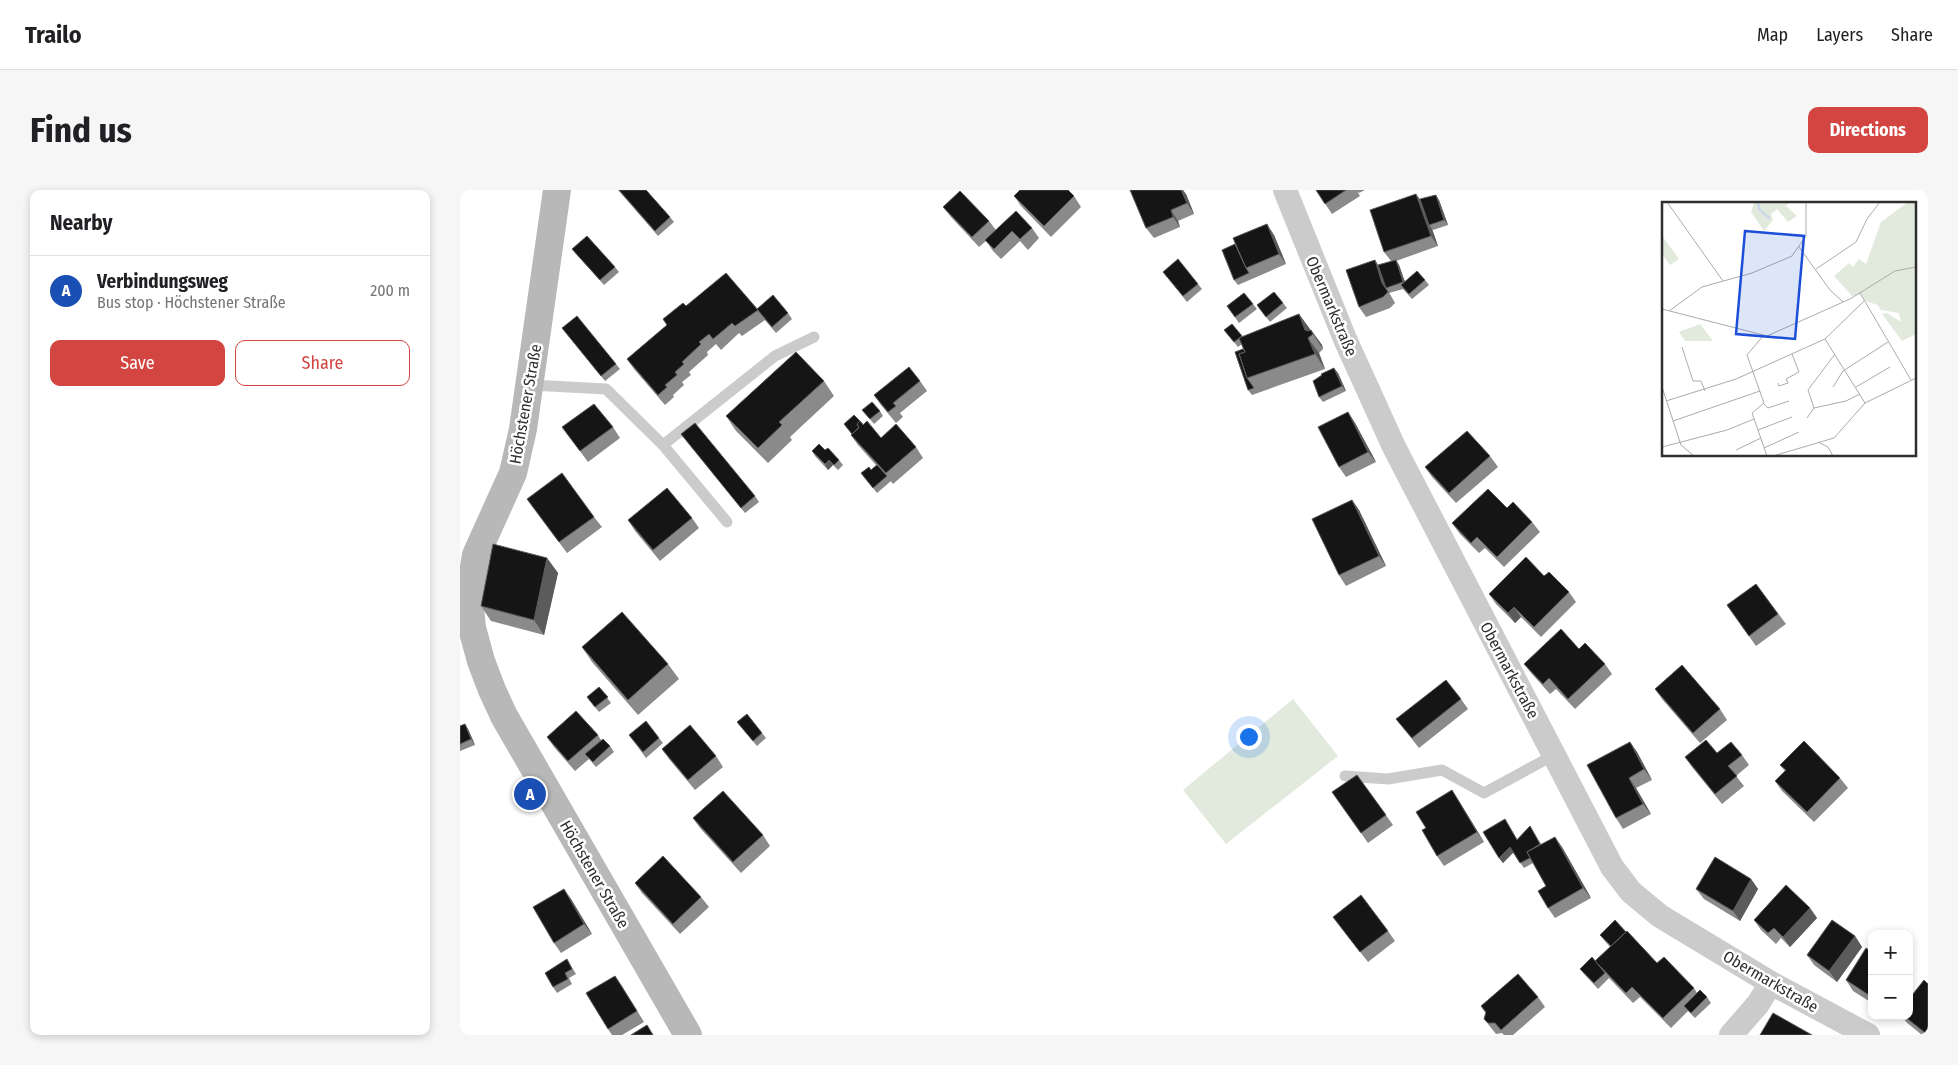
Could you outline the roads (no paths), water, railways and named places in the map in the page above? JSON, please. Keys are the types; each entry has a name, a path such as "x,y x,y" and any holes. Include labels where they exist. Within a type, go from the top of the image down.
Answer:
{"main road":[{"name":"Höchstener Straße","path":"557,190 531,385 523,429 512,473 476,555 466,570 472,628 492,690 504,716 688,1035"}],"street":[{"name":"Obermarkstraße","path":"1284,190 1345,339 1394,447 1612,867 1631,892 1660,916 1771,983 1868,1035"},
{"path":"1731,1035 1758,1004 1771,983"}],"lane":[{"path":"663,445 775,356 814,337"},
{"path":"531,385 606,389 663,445 727,522"},
{"path":"1345,776 1388,779 1442,770 1484,793 1554,754"}],"place":[{"name":"Verbindungsweg","path":"530,794"}]}
